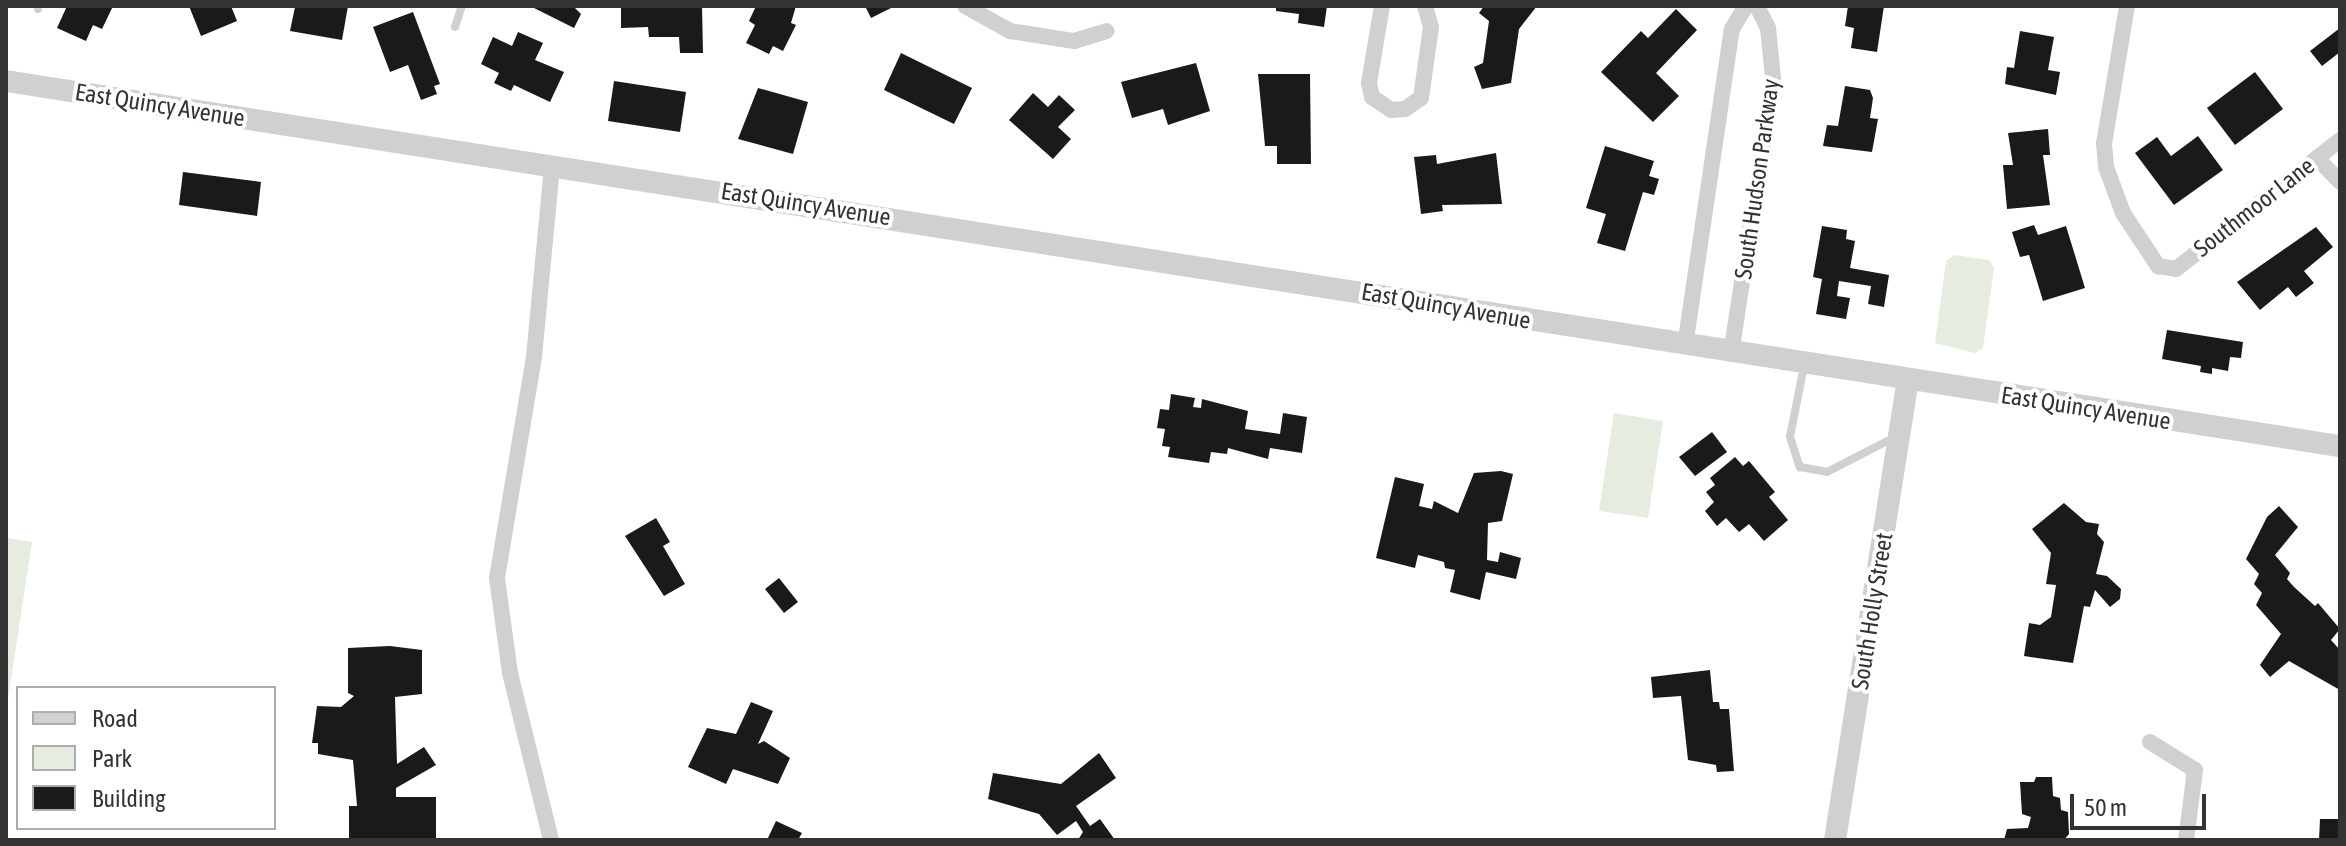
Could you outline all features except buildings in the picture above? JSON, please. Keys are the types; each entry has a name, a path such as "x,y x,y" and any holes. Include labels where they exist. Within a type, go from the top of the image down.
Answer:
{"street":[{"path":"965,6 1010,31 1074,41 1106,31"},
{"path":"1382,6 1369,83 1372,97 1391,110 1405,109 1421,98 1431,27 1425,6"},
{"name":"South Hudson Parkway","path":"1685,346 1732,29 1746,6"},
{"name":"South Hudson Parkway","path":"1731,354 1773,78 1768,28 1757,6"},
{"name":"Southmoor Lane","path":"2127,6 2104,143 2106,167 2123,213 2158,266 2168,272 2340,140"},
{"name":"East Quincy Avenue","path":"6,81 1731,354 2340,446"},
{"path":"2317,158 2340,182"},
{"path":"551,840 510,673 497,578 534,357 552,165"},
{"name":"South Holly Street","path":"1835,840 1908,381"},
{"path":"2150,742 2195,770 2186,840"}],"lane":[{"path":"455,27 462,6"},
{"path":"1804,365 1790,437 1800,467 1827,472 1900,435"}],"green space":[{"path":"1954,255 1989,260 1994,268 1983,348 1975,353 1935,343 1946,261"},
{"path":"1614,413 1663,421 1648,518 1599,511"},
{"path":"6,538 32,542 6,712"}]}
